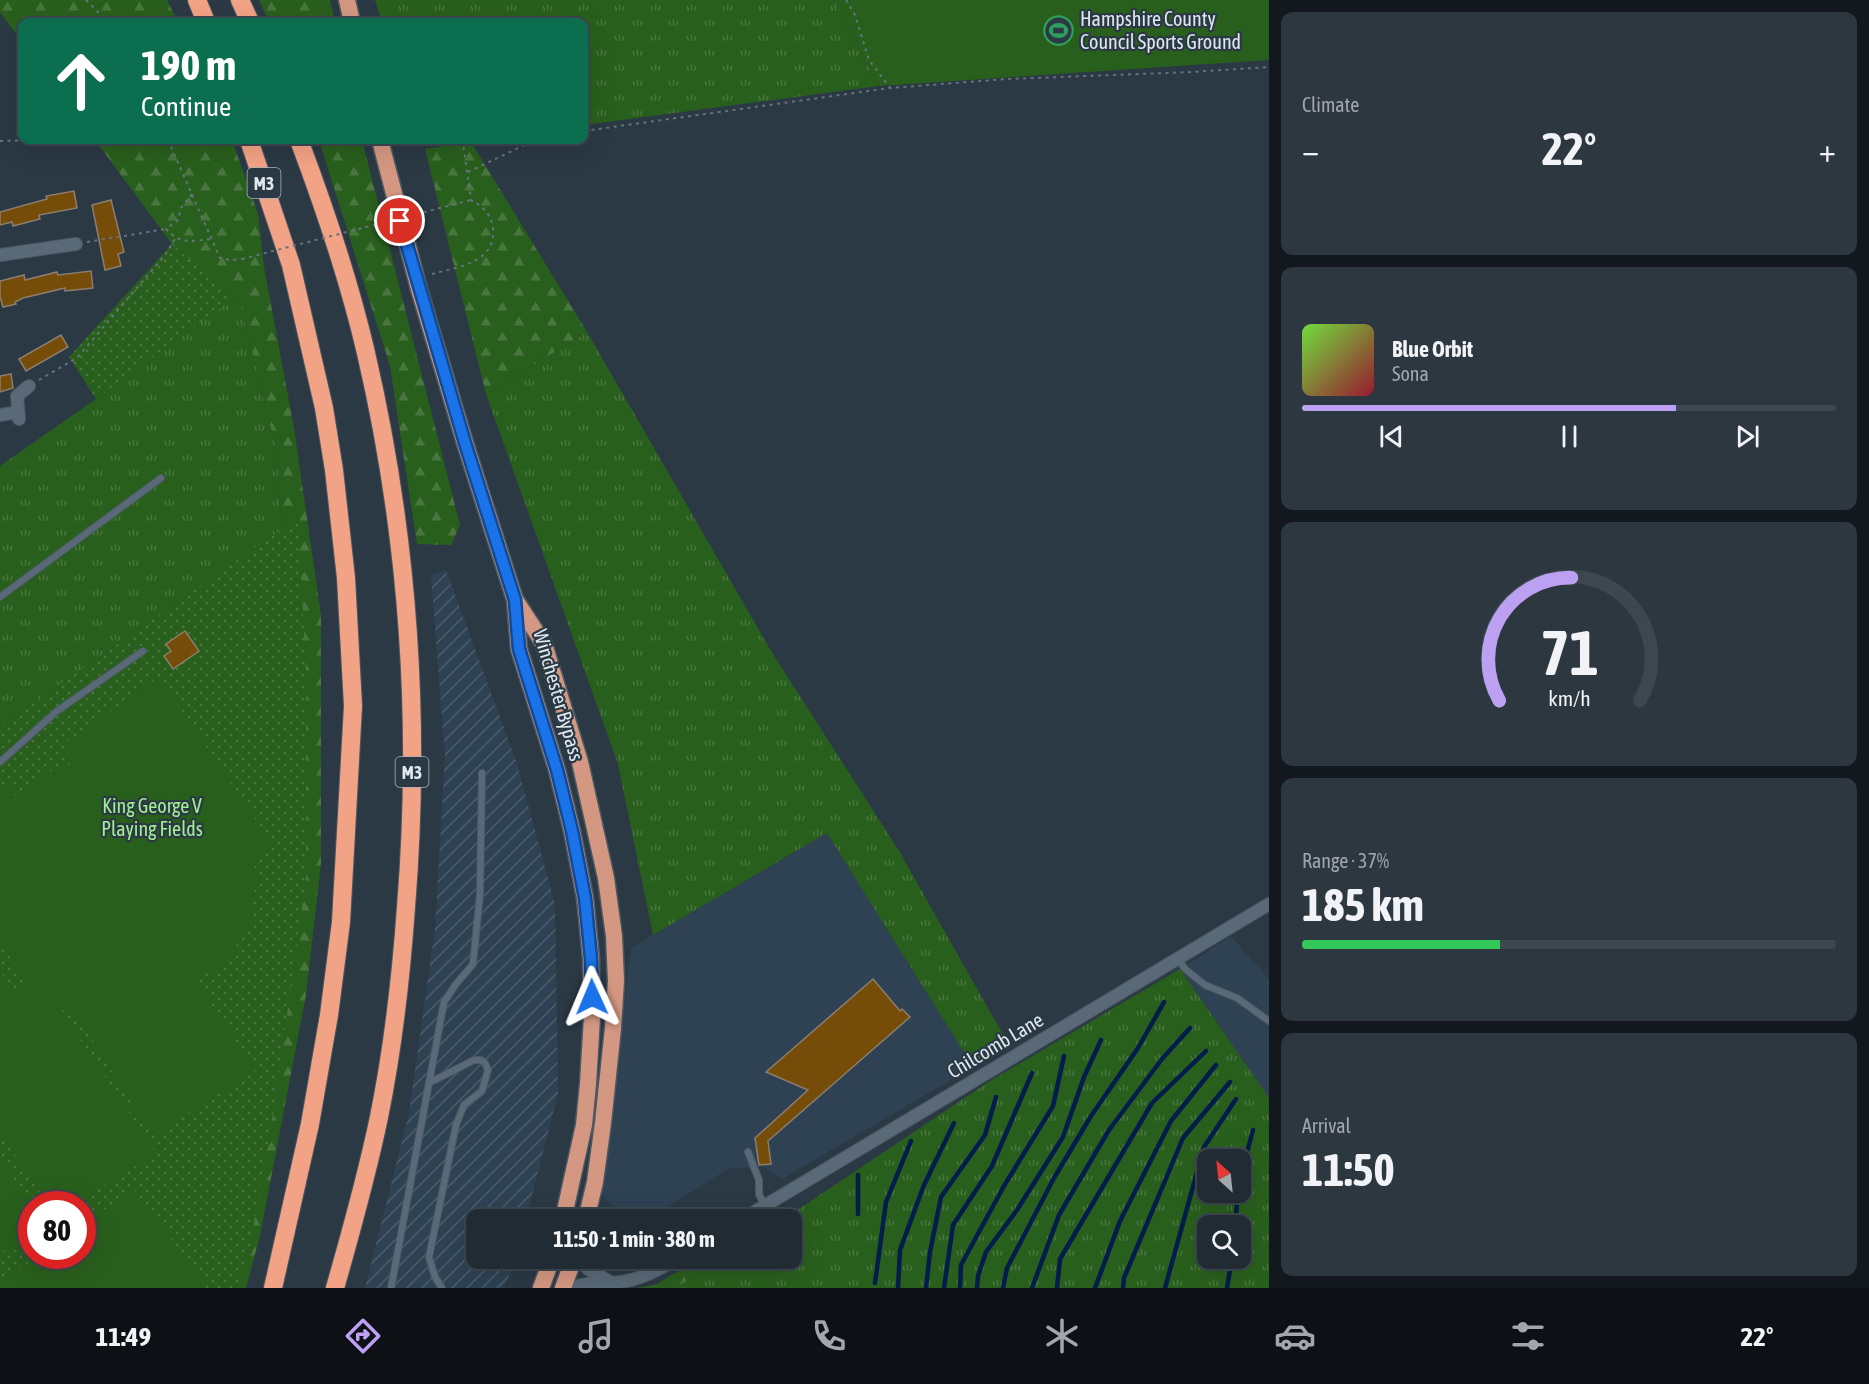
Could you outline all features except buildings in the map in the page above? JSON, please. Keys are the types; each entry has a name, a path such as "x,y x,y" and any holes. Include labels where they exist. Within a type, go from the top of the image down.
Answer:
{"highway":[{"path":"197,0 204,18"},
{"path":"240,0 248,18"},
{"path":"347,0 351,18"},
{"name":"M3","path":"250,144 291,265 315,361 326,418 334,470 345,578 353,706 341,922 329,1016 308,1135 273,1288"},
{"name":"M3","path":"300,144 326,214 366,352 393,497 407,618 413,740 409,876 403,956 392,1040 379,1117 335,1288"},
{"path":"381,144 419,289 515,600"},
{"name":"Winchester Bypass","path":"515,600 519,649 557,770 572,831 585,898 591,958 592,1017 584,1125 565,1209"},
{"name":"Winchester Bypass","path":"515,600 544,644 580,762 606,878 614,936 616,981 612,1038 595,1182 589,1209"},
{"path":"541,1288 548,1269"},
{"path":"563,1288 570,1269"}],"street":[{"path":"0,255 75,244"},
{"path":"0,415 19,415 17,396 29,386"},
{"name":"Chilcomb Lane","path":"758,1209 1269,904"},
{"path":"588,1269 611,1282"},
{"path":"573,1288 588,1283 626,1281 659,1269"}],"lane":[{"path":"0,597 161,478"},
{"path":"0,762 57,711 144,651"},
{"path":"391,1288 444,1002 473,964 480,894 482,773"},
{"path":"1178,959 1185,969 1205,985 1237,998 1269,1021"},
{"path":"429,1083 474,1060 481,1060 488,1070 482,1091 464,1105 456,1125 429,1257 435,1277 442,1288"},
{"path":"748,1152 759,1180 759,1194 764,1205"}],"path":[{"path":"86,0 104,18"},
{"path":"846,0 855,15 869,60 890,88"},
{"path":"588,130 890,88 1007,79 1269,67"},
{"path":"0,141 18,141"},
{"path":"170,144 220,258 242,259 471,200 486,209 493,229 492,245 485,255 470,263 428,276"},
{"path":"463,144 471,200"},
{"path":"468,172 527,144"},
{"path":"75,244 166,229 178,220 181,208 192,194"},
{"path":"166,229 175,239 190,242 212,239"},
{"path":"29,386 77,358 165,255 175,239"}],"shaded area":[{"path":"446,570 516,761 555,904 558,1094 529,1209 466,1209 466,1269 512,1269 504,1288 365,1288 409,1113 435,929 445,757 431,575"},
{"path":"827,833 973,1067 782,1179 763,1166 728,1169 664,1209 615,1209 600,1193 631,948"},
{"path":"1231,936 1269,979 1269,1098 1180,969"}],"green space":[{"path":"0,0 167,0 176,18 18,18 18,37 0,12"},
{"path":"259,0 330,0 334,18 267,18"},
{"path":"375,0 834,0 878,86 588,124 588,18 381,18"},
{"name":"Hampshire County Council Sports Ground","path":"834,0 1269,0 1269,60 878,86"},
{"path":"98,144 233,144 258,214 264,267 294,428 321,615 321,863 306,995 260,1236 246,1288 204,1288 278,576 281,530 278,457 238,294 234,298 172,244"},
{"path":"320,144 363,144 460,525 451,545 417,544 390,366"},
{"path":"472,144 587,332 486,394 425,149"},
{"path":"172,244 234,298 96,399 69,357"},
{"path":"238,294 278,457 281,530 0,726 0,466 96,399"},
{"path":"587,332 771,651 899,851 1010,1047 973,1067 827,833 653,935 618,764 486,394"},
{"name":"King George V Playing Fields","path":"298,518 306,671 306,878 275,1102 250,1245 237,1288 0,1288 0,726"},
{"path":"159,677 274,847 254,861 256,882 248,932 217,968 195,980 256,1071 152,1136 76,1014 59,1008 156,1153 96,1191 39,1191 0,1133 0,971 14,991 28,981 0,944 0,792 8,786 17,797 28,785 43,775 75,764 63,745"},
{"path":"1180,969 1269,1098 1269,1288 675,1288 706,1269 802,1269 802,1209 799,1209 990,1081"},
{"path":"0,1157 22,1191 18,1191 18,1241 0,1253"},
{"path":"134,1189 205,1285 200,1288 0,1288 0,1283 20,1269 96,1269 96,1216"},
{"path":"682,1269 706,1269 675,1288 636,1288 655,1285"}],"waterway":[{"path":"1003,1288 1007,1268 1054,1178 1091,1116 1138,1048 1164,1002"},
{"path":"1032,1288 1059,1215 1109,1130 1162,1059 1190,1028"},
{"path":"977,1288 978,1276 986,1252 1017,1210 1063,1137 1084,1077 1101,1040"},
{"path":"1057,1288 1060,1259 1152,1103 1206,1051"},
{"path":"960,1288 961,1265 1004,1186 1053,1106 1064,1056"},
{"path":"1095,1288 1120,1221 1171,1121 1216,1065"},
{"path":"944,1288 953,1225 992,1166 1032,1073"},
{"path":"1123,1288 1124,1278 1183,1138 1230,1082"},
{"path":"926,1288 930,1252 941,1197 985,1135 996,1097"},
{"path":"1165,1288 1204,1147 1236,1099"},
{"path":"898,1288 900,1250 924,1185 954,1123"},
{"path":"1248,1149 1253,1130"},
{"path":"875,1283 886,1202 911,1141"},
{"path":"858,1175 858,1214"},
{"path":"1236,1215 1237,1203"},
{"path":"1227,1288 1230,1269"}],"place":[{"name":"Hampshire County Council Sports Ground","path":"1059,30"}],"route":[{"path":"400,221 465,443 515,600 519,649 557,770 585,898 592,997"}]}
